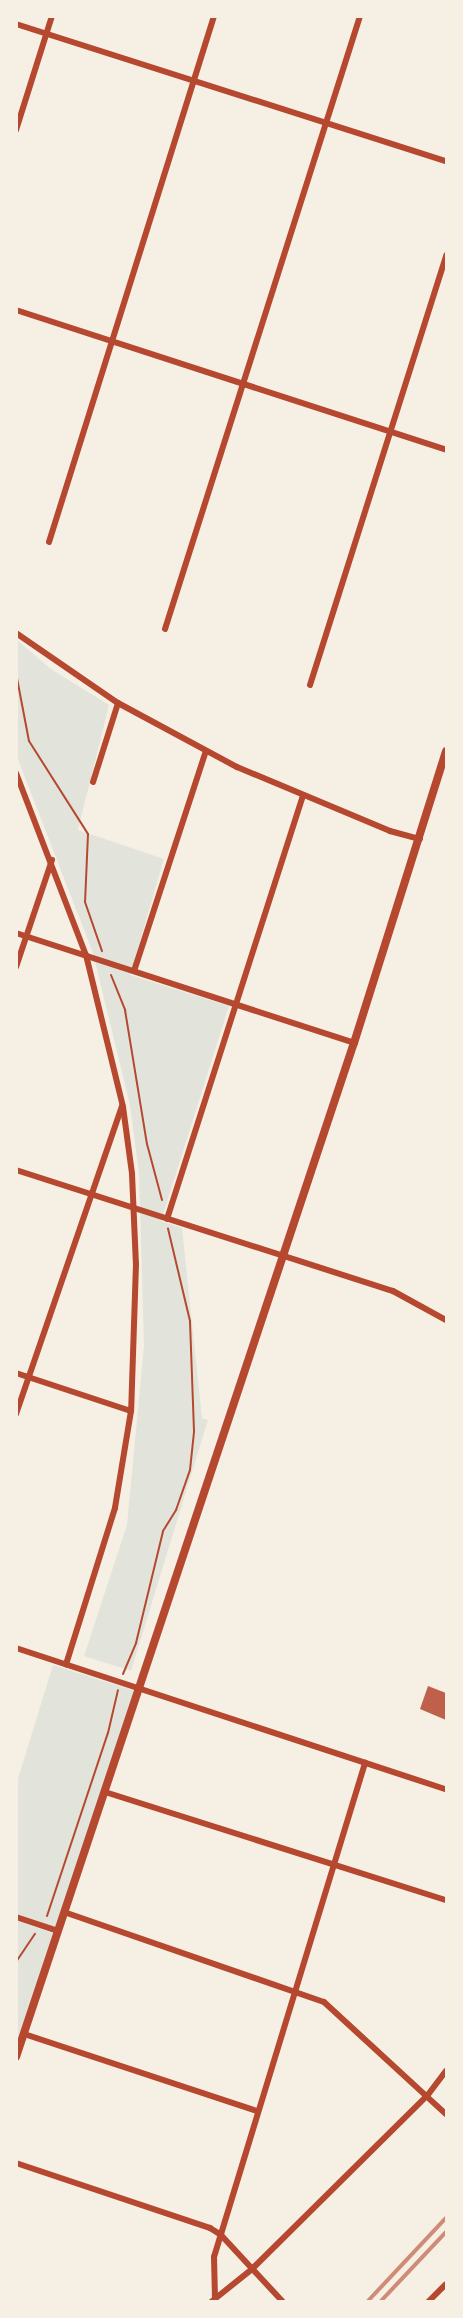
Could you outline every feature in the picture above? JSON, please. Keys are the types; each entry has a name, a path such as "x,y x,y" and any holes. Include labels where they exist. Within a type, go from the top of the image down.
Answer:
{"street":[{"path":"16,130 52,16"},
{"path":"49,542 214,16"},
{"path":"165,628 360,16"},
{"path":"16,24 447,161"},
{"path":"310,685 389,431 447,255"},
{"path":"16,310 447,450"},
{"path":"16,633 118,703 206,751 303,795 420,839"},
{"path":"93,782 118,703"},
{"path":"134,971 206,751"},
{"path":"16,2057 354,1043 447,751"},
{"path":"16,773 52,860 86,955 123,1106 133,1208 135,1332 130,1410 115,1508 66,1664"},
{"path":"166,1219 233,1004 303,795"},
{"path":"16,967 52,860"},
{"path":"16,933 354,1043"},
{"path":"16,1414 123,1106"},
{"path":"16,1170 393,1291 447,1320"},
{"path":"16,1373 130,1410"},
{"path":"16,1648 447,1789"},
{"path":"213,2300 214,2257 365,1763"},
{"path":"105,1792 447,1900"},
{"path":"64,1912 296,1990 324,2002 447,2114"},
{"path":"16,1917 58,1931"},
{"path":"24,2034 257,2111"},
{"path":"213,2300 252,2269 427,2096 447,2071"},
{"path":"16,2163 221,2235 283,2301"},
{"path":"428,2301 445,2289"}],"path":[{"path":"16,673 29,741 88,834 87,913 124,1010 147,1144 190,1321 194,1431 190,1470 176,1510 163,1531 136,1643 120,1682 108,1733 42,1925 16,1962"}],"shaded area":[{"path":"17,640 51,669 109,705 78,830 164,859 130,975 229,1006 161,1221 182,1228 202,1418 208,1420 131,1671 84,1656 127,1525 144,1346 139,1173 130,1105 93,953 17,757"},
{"path":"53,1665 135,1691 57,1928 17,1915 17,1782"},
{"path":"17,1921 53,1933 17,2043"}],"building":[{"path":"428,1686 446,1693 446,1720 420,1709"}],"railway":[{"path":"367,2302 446,2218"},
{"path":"380,2302 446,2232"}]}
